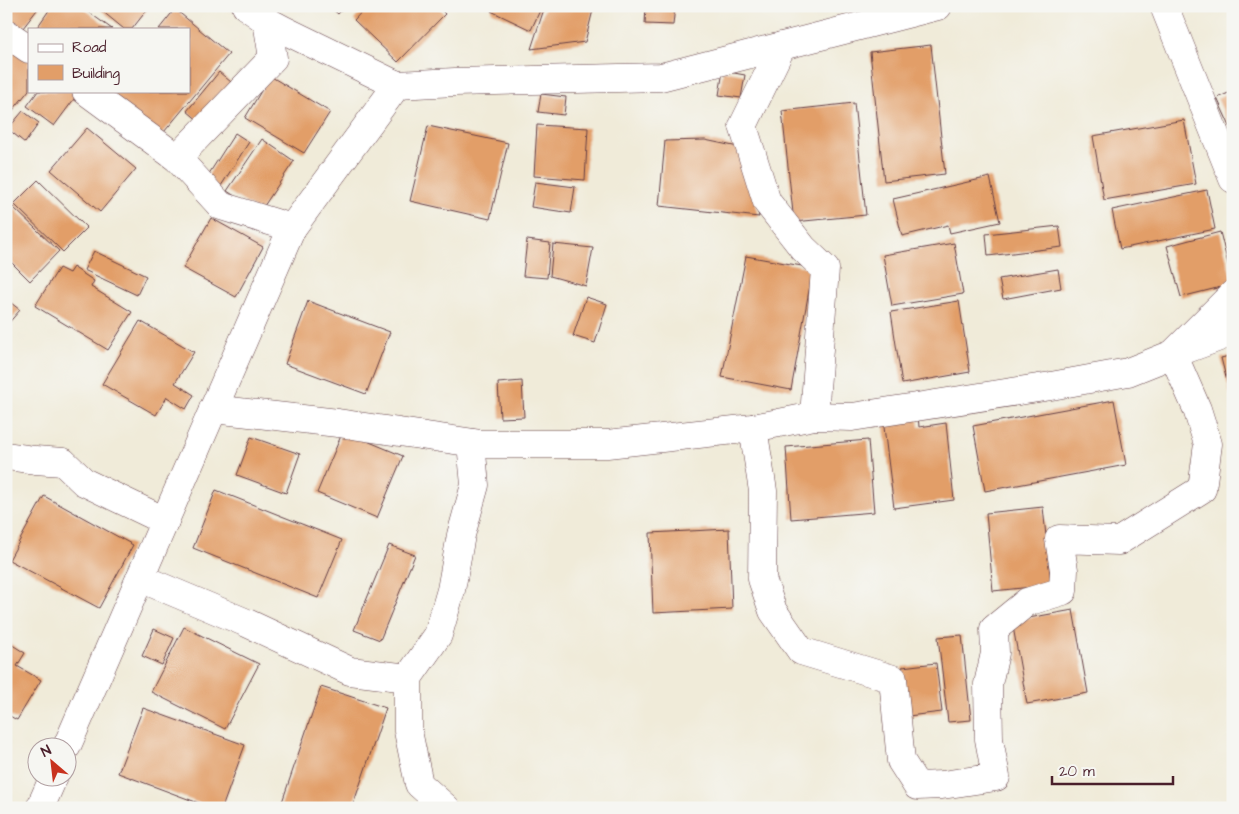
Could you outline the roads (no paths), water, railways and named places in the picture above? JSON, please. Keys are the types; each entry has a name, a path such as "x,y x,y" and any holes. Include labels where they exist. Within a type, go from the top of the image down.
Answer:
{"street":[{"path":"256,14 397,85 661,77 938,6"},
{"path":"1164,6 1233,179"},
{"path":"177,158 273,58 256,14"},
{"path":"6,33 28,48"},
{"path":"782,46 743,126 767,202 803,248 825,270 814,416"},
{"path":"71,736 292,228 397,85"},
{"path":"87,92 177,158 221,206 292,228"},
{"path":"1173,354 1233,294"},
{"path":"213,410 338,423 471,443 608,444 753,428 814,416 852,417 1052,386 1128,372 1233,332"},
{"path":"753,428 763,491 762,579 773,612 801,652 893,679 901,761 917,786 942,785 996,777 989,739 988,684 995,653 994,629 1027,602 1063,592 1064,570 1059,539 1119,541 1202,489 1208,444 1197,409 1173,354"},
{"path":"446,808 419,784 408,731 408,678 438,635 451,590 461,535 475,485 471,443"},
{"path":"6,456 64,462 84,482 165,521"},
{"path":"140,578 247,623 350,671 408,678"},
{"path":"40,808 50,786"}]}
